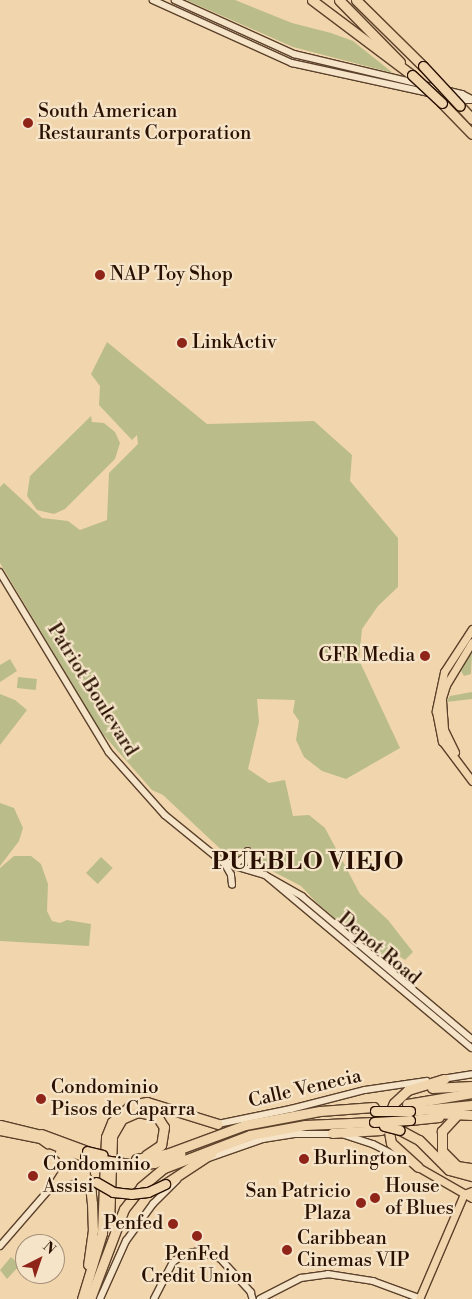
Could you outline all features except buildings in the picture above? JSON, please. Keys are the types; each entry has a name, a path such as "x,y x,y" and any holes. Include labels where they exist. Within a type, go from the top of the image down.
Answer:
{"highway":[{"path":"312,0 412,75"},
{"path":"339,0 472,134"},
{"path":"356,0 423,66 472,119"},
{"path":"418,1167 394,1146 387,1132 388,1115 400,1096 412,1088 444,1079"},
{"path":"400,1096 421,1089 472,1086"},
{"path":"40,1137 86,1154 135,1162 164,1161 223,1137 252,1130 305,1120 376,1117 409,1112 472,1093"},
{"path":"85,1298 102,1233 110,1126 127,1108 147,1102 218,1124"},
{"path":"85,1298 106,1254 124,1209 141,1187 164,1168 236,1139 287,1128 472,1105"},
{"path":"127,1108 148,1106 197,1125 234,1128"},
{"path":"135,1162 169,1153 234,1128 320,1111 363,1107 396,1131 412,1136 453,1172 472,1176"},
{"path":"106,1254 111,1212 108,1152 112,1136 122,1119 138,1112 154,1114 163,1123 164,1140 155,1151 135,1162"},
{"path":"409,1112 456,1116 472,1115"},
{"path":"456,1116 442,1131 442,1151 457,1166 472,1168"},
{"path":"332,1134 376,1117"},
{"path":"60,1152 96,1182 113,1192 131,1194 148,1192 164,1184 214,1152 241,1142 263,1139"},
{"path":"81,1168 90,1185 92,1203 91,1250 85,1298"},
{"path":"53,1185 64,1176 75,1175 85,1185 92,1203"},
{"path":"96,1299 112,1251 116,1228"}],"main road":[{"path":"472,629 444,672 436,711 442,741 472,781"},
{"path":"472,642 446,685 441,711 452,748 472,774"},
{"path":"0,1124 40,1137 60,1152 65,1167 53,1185 0,1246"},
{"path":"0,1131 40,1137"},
{"path":"418,1167 472,1198"},
{"path":"419,1298 464,1194 472,1190"}],"street":[{"path":"153,0 292,62 462,100 472,100"},
{"path":"175,0 294,54 462,94 472,100"},
{"name":"Patriot Boulevard","path":"0,572 109,752 165,815 224,863 240,869"},
{"path":"224,863 237,863 246,854 251,864 265,875"},
{"path":"224,863 231,875 232,885"},
{"name":"Depot Road","path":"240,869 265,875 302,896 472,1039"},
{"name":"Depot Road","path":"265,875 472,1048"},
{"name":"Calle Venecia","path":"218,1124 399,1084 472,1074"},
{"path":"100,1299 126,1241 171,1186 208,1159 263,1139 296,1134 332,1134 373,1144 418,1167"},
{"path":"154,1299 173,1262 185,1254 199,1251 221,1258 251,1292 262,1298 301,1278 328,1274 373,1282 419,1298"},
{"path":"251,1292 253,1299"}],"green space":[{"path":"186,0 235,0 292,23 331,33 353,41 393,73 293,47"},
{"path":"107,342 207,424 314,421 352,455 350,481 398,538 398,587 378,606 362,629 359,660 400,748 346,779 322,771 304,757 296,740 299,721 293,712 295,700 257,699 259,722 248,769 269,783 285,780 293,816 309,815 325,828 360,894 388,920 413,952 405,960 393,952 387,959 379,955 318,904 301,886 253,861 251,852 245,849 238,857 230,858 163,795 152,790 101,732 0,563 0,487 4,483 42,518 68,521 80,530 107,520 109,473 138,444 137,435 132,440 99,405 100,386 91,374"},
{"path":"91,416 92,422 104,423 115,432 120,443 115,459 65,509 54,514 37,510 27,496 30,476"},
{"path":"472,650 471,674 464,676 461,671"},
{"path":"10,659 17,671 0,682 0,665"},
{"path":"18,677 37,679 36,690 17,688"},
{"path":"472,692 472,699 446,702 450,696"},
{"path":"0,694 15,700 27,710 0,745"},
{"path":"0,803 14,808 23,828 19,841 0,866"},
{"path":"14,856 31,856 41,864 48,884 47,911 52,921 60,923 67,920 91,924 89,946 0,941 0,868"},
{"path":"101,857 113,868 98,884 86,873"},
{"path":"11,1257 15,1261 15,1270 7,1279 0,1270"}],"place":[{"name":"South American Restaurants Corporation","path":"28,123"},
{"name":"NAP Toy Shop","path":"100,275"},
{"name":"LinkActiv","path":"182,343"},
{"name":"GFR Media","path":"425,656"},
{"name":"Condominio Pisos de Caparra","path":"41,1099"},
{"name":"Burlington","path":"304,1159"},
{"name":"Condominio Assisi","path":"33,1176"},
{"name":"House of Blues","path":"375,1198"},
{"name":"San Patricio Plaza","path":"361,1203"},
{"name":"Penfed","path":"173,1224"},
{"name":"PenFed Credit Union","path":"197,1236"},
{"name":"Caribbean Cinemas VIP","path":"287,1250"}],"district":[{"name":"PUEBLO VIEJO","path":"308,863"}]}
